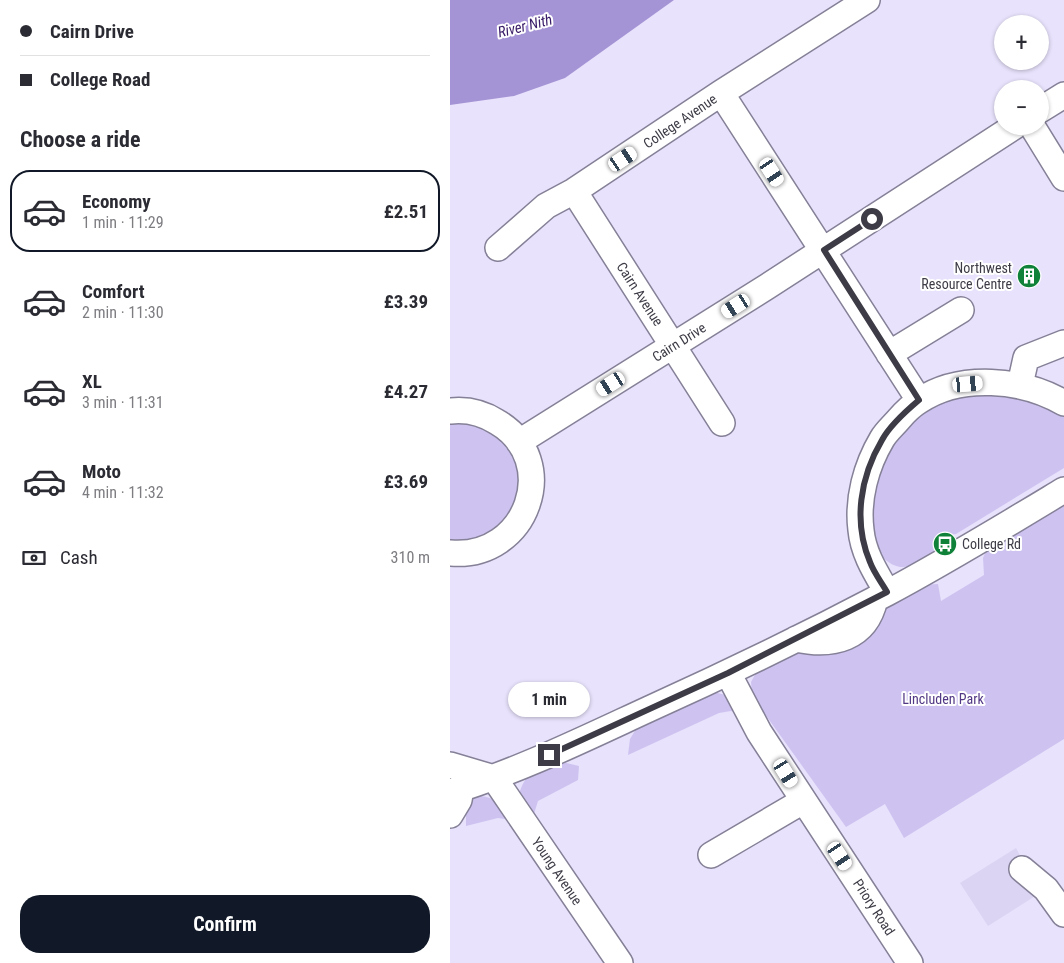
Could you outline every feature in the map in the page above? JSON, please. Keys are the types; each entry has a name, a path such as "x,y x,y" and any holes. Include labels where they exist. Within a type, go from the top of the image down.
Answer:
{"street":[{"name":"College Avenue","path":"498,248 546,206 574,191 721,93 867,0"},
{"path":"721,93 919,400"},
{"path":"1049,104 1064,95"},
{"name":"Cairn Drive","path":"519,442 824,250 1001,135"},
{"path":"1038,135 1064,178"},
{"name":"Cairn Avenue","path":"574,191 722,423"},
{"path":"889,354 961,310"},
{"path":"1020,386 1026,358 1064,343"},
{"path":"881,596 861,531 861,499 867,470 882,438 908,410 919,400 935,393 968,384 1002,383 1020,386 1038,390 1064,403"},
{"path":"450,411 465,411 490,417 511,432 526,455 530,468 531,482 526,510 519,522 500,542 474,552 450,553"},
{"path":"450,815 456,808 456,790 494,778 557,752 728,673 881,596 1064,490"},
{"name":"Priory Road","path":"728,673 760,732 898,959"},
{"path":"450,765 494,778"},
{"name":"Young Avenue","path":"494,778 620,963"},
{"path":"711,854 803,801"},
{"path":"1022,869 1046,889 1064,914"}],"shaded area":[{"path":"1016,848 1040,893 988,926 960,883"}],"green space":[{"path":"1005,392 1054,409 1064,417 1064,468 956,534 950,535 935,546 936,549 917,563 908,567 899,567 887,561 876,548 872,525 872,507 874,484 890,451 915,421 944,402 977,394"},
{"path":"459,416 511,442 524,479 512,517 481,541 450,543 450,418"},
{"name":"Lincluden Park","path":"1064,500 1064,739 904,838 885,804 846,827 752,696 751,682 757,671 885,604 917,585 938,584 941,601 984,575 983,558 989,543"},
{"path":"707,692 727,696 740,713 731,711 719,713 628,755 630,739 639,724"},
{"path":"558,761 579,766 578,780 538,801 533,817 518,799 523,783 536,770"},
{"path":"475,795 493,799 512,820 498,818 466,826 466,799"}],"water":[{"name":"River Nith","path":"450,0 674,0 565,78 514,96 450,105"}],"place":[{"name":"Northwest Resource Centre","path":"1029,276"},
{"name":"College Rd","path":"945,544"}],"route":[{"path":"549,755 728,673 887,592 870,563 861,531 861,499 867,470 882,438 919,400 824,250 872,219"}]}
